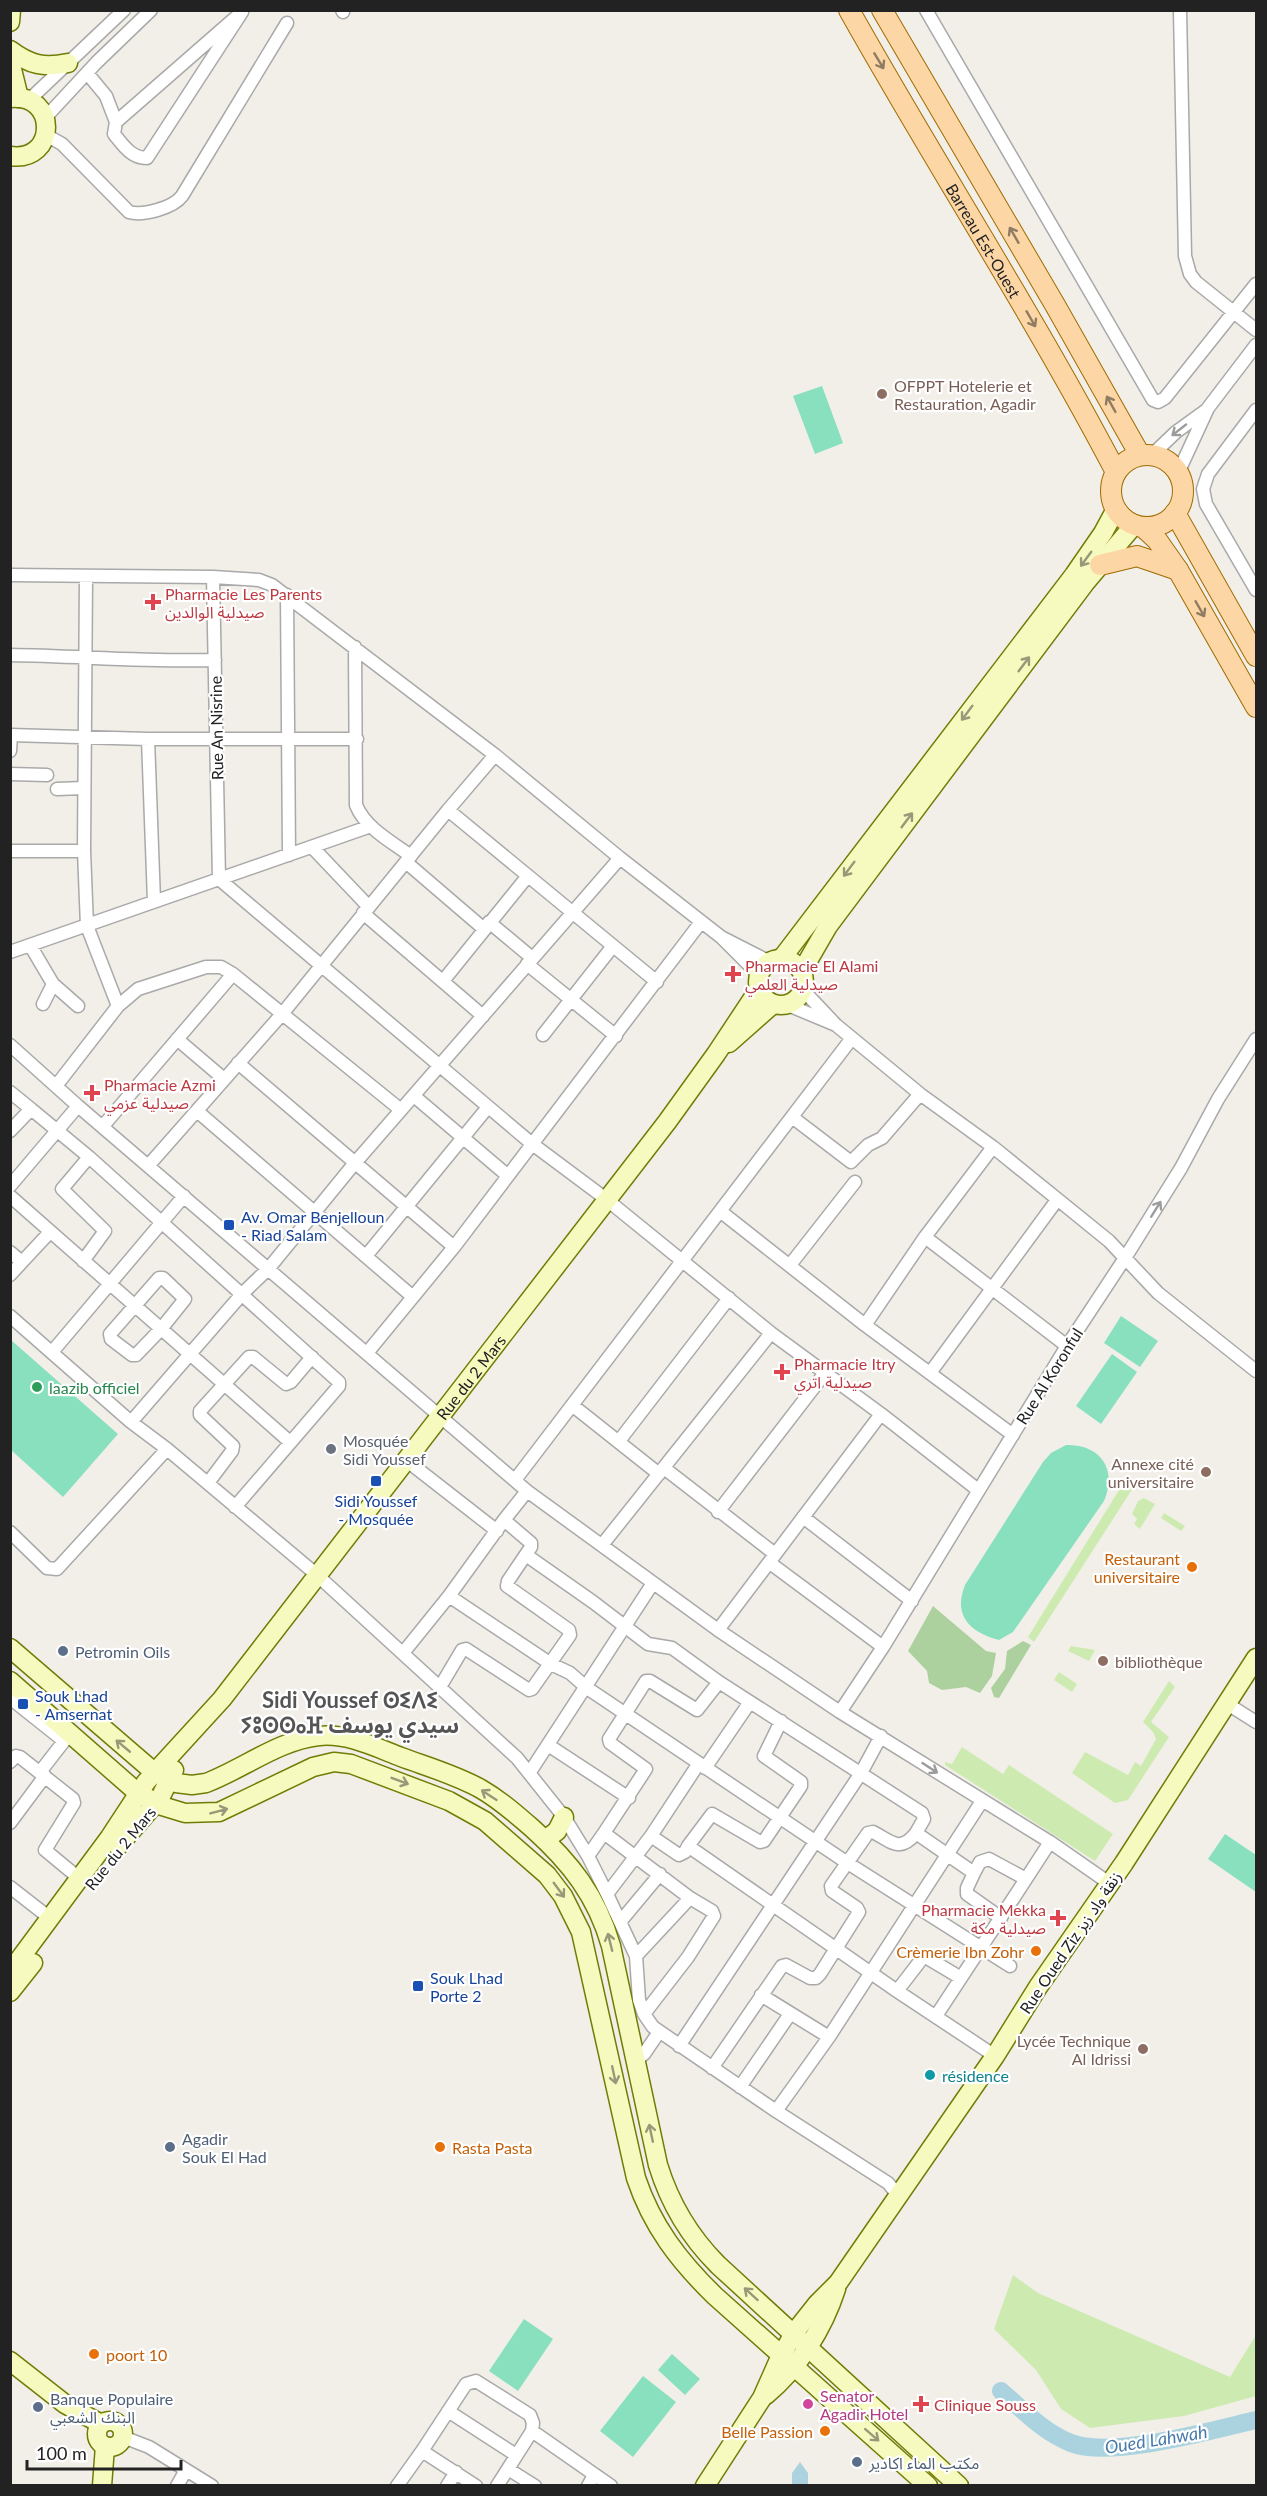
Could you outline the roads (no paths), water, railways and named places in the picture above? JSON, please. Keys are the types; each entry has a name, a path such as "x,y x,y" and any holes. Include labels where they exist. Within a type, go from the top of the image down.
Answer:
{"main road":[{"name":"Barreau Est-Ouest","path":"849,10 988,243 1116,472"},
{"name":"Barreau Est-Ouest","path":"882,10 1146,455"},
{"path":"1139,526 1161,524 1175,513 1183,494 1178,473 1172,464 1146,455 1130,458 1116,472 1111,489 1116,509 1123,518 1139,526 1157,540 1178,570 1257,707"},
{"path":"1175,513 1257,656"},
{"path":"1100,565 1137,556 1178,570"}],"street":[{"path":"10,22 11,10"},
{"path":"20,99 66,65 124,10"},
{"path":"12,157 22,157 37,149 46,127 84,76 150,10"},
{"path":"926,10 1153,400 1158,402 1165,398 1257,284"},
{"path":"1180,10 1185,256 1190,274 1196,282 1257,330"},
{"path":"116,122 242,11"},
{"path":"10,50 23,60 41,66 66,65 84,76 106,96 116,122 114,134 127,150 139,158 147,158 242,11"},
{"path":"20,99 36,105 46,127 129,212 141,213 174,204 180,199 286,23"},
{"path":"97,35 111,48"},
{"path":"10,61 20,99"},
{"path":"1178,473 1208,408 1257,345"},
{"path":"1146,455 1208,408"},
{"path":"1257,410 1208,474 1203,489 1206,504 1257,590"},
{"name":"Rue du 2 Mars","path":"10,1972 80,1879 125,1816 138,1793 162,1776 716,1054 767,971 1074,575 1103,533 1116,509"},
{"path":"802,971 828,926 1100,565 1139,526"},
{"path":"10,575 213,577 260,580 272,585 495,755 620,858 767,971"},
{"path":"86,576 84,851 87,926 117,1006"},
{"name":"Rue An Nisrine","path":"213,577 219,879"},
{"path":"287,595 290,740 289,855"},
{"path":"355,647 357,739 355,797 359,813 409,860 529,961 570,1000 616,1036"},
{"path":"10,655 84,656 164,661 215,660"},
{"path":"10,751 11,735 148,739 357,739"},
{"path":"148,739 154,901"},
{"path":"148,1166 282,1014 495,755"},
{"path":"10,774 47,775"},
{"path":"57,789 84,788"},
{"path":"448,810 657,982"},
{"path":"10,952 371,826"},
{"path":"312,847 366,910 483,1016"},
{"path":"10,851 84,851"},
{"path":"131,1422 242,1294 269,1268 354,1164 441,1067 529,961 620,858"},
{"path":"442,981 527,877"},
{"path":"219,879 531,1143 606,1199 771,1333 881,1414 978,1490"},
{"path":"367,1353 454,1247 701,922"},
{"path":"30,945 53,984 78,1006"},
{"path":"543,1035 613,946"},
{"path":"767,971 790,960 802,971 805,980 798,999 781,1005"},
{"path":"56,1086 117,1006 138,989 206,967 221,967 233,974 401,1110"},
{"path":"767,971 764,998 836,1025"},
{"path":"103,1126 233,974"},
{"path":"43,1004 53,984"},
{"path":"803,990 836,1025 920,1094 993,1147 1109,1241 1158,1293 1257,1371"},
{"name":"Rue du 2 Mars","path":"716,1054 781,1005"},
{"path":"515,1480 852,1038"},
{"name":"Rue Al Koronful","path":"840,1712 912,1601 1067,1346 1181,1168 1218,1099 1257,1039"},
{"path":"177,1040 224,1079"},
{"path":"10,1045 527,1491 718,1630 840,1712 1050,1842 1109,1883"},
{"path":"238,1063 454,1247"},
{"path":"10,1092 89,1157 339,1382 339,1386 235,1507"},
{"path":"792,1117 851,1162 868,1144 882,1138 920,1094"},
{"path":"414,1095 508,1176"},
{"path":"10,1186 78,1106"},
{"path":"366,1256 488,1107"},
{"path":"10,1131 31,1109"},
{"path":"196,1111 413,1297"},
{"path":"865,1325 925,1237 993,1147"},
{"path":"83,1261 105,1231 62,1189 89,1157"},
{"path":"790,1265 855,1182"},
{"path":"10,1196 290,1442"},
{"path":"52,1352 184,1196"},
{"path":"930,1373 1057,1200"},
{"path":"720,1211 865,1325 1013,1435"},
{"path":"10,1275 50,1233"},
{"path":"925,1237 1067,1346"},
{"path":"10,1252 22,1262"},
{"path":"159,1278 163,1278 177,1290 184,1300 161,1329 134,1356 111,1339 110,1334 159,1278"},
{"path":"619,1441 729,1298"},
{"path":"10,1316 131,1422 167,1449 317,1575 499,1740 530,1772 564,1817 588,1856 607,1894 636,1956 639,2000 644,2014 659,2032 888,2183 898,2195"},
{"path":"602,1545 771,1333"},
{"path":"208,1483 233,1449 200,1413 223,1384 251,1356 286,1384 291,1382 312,1358"},
{"path":"718,1512 825,1373"},
{"path":"572,1405 718,1512 883,1647"},
{"path":"718,1630 881,1414"},
{"path":"10,1533 47,1568 57,1569 167,1449"},
{"path":"405,1460 497,1531"},
{"path":"403,1653 449,1596 527,1491"},
{"path":"803,1517 912,1601"},
{"path":"440,1687 464,1649 529,1690 534,1688 570,1632 507,1586 531,1547 530,1540 504,1520"},
{"path":"526,1555 648,1644 672,1648 718,1682 781,1720 922,1813 924,1819 916,1833 905,1844 900,1845 869,1832 846,1862 831,1888 859,1912 837,1948 816,1978 810,1978 783,1965 712,2068"},
{"path":"530,1772 587,1688 623,1627 653,1583"},
{"path":"449,1596 551,1664 570,1673 587,1688 814,1841 1010,1966"},
{"path":"10,1648 162,1776 192,1785 206,1783 300,1739 324,1735 346,1737 474,1786 507,1807 545,1840 564,1857 582,1880 602,1919 611,1947 658,2165 677,2212 706,2253 959,2486"},
{"name":"Rue Oued Ziz زنقة واد زيز","path":"788,2361 795,2333 808,2315 838,2283 995,2056 1038,1987 1100,1900 1257,1658"},
{"path":"588,1856 629,1798 646,1769 609,1742 646,1681 650,1681 696,1710 718,1682"},
{"path":"11,1686 67,1737 138,1793 156,1803 185,1813 212,1813 228,1809 313,1767 334,1762 351,1764 461,1807 485,1821 538,1866 564,1896 581,1932 633,2166 651,2215 672,2251 692,2274 928,2486"},
{"path":"607,1894 750,1702"},
{"path":"1226,1703 1257,1722"},
{"path":"651,1836 680,1855 712,1814 759,1842 764,1841 801,1784 764,1756 781,1720"},
{"path":"679,2046 861,1773 881,1736"},
{"path":"10,1823 67,1737"},
{"path":"548,1745 629,1798"},
{"path":"10,1762 16,1756 20,1756 74,1801 45,1850 80,1879"},
{"name":"Rue du 2 Mars","path":"10,1992 126,1835 156,1803 162,1776"},
{"path":"776,2111 829,2037 982,1801"},
{"path":"545,1840 557,1831 564,1817"},
{"path":"604,1833 690,1898 711,1911 714,1918 644,2014"},
{"path":"916,1833 974,1873"},
{"path":"936,2016 1050,1842"},
{"path":"688,1846 995,2056"},
{"path":"1001,1918 967,1894 967,1888 980,1862 989,1859 1026,1879"},
{"path":"620,1922 660,1874"},
{"path":"10,1887 51,1919"},
{"path":"636,1956 690,1898"},
{"path":"897,1991 924,1956 961,1978"},
{"path":"761,1995 829,2037"},
{"path":"740,2087 790,2014"},
{"path":"636,2060 644,2054 659,2032"},
{"name":"Rue Oued Ziz زنقة واد زيز","path":"705,2486 788,2361 809,2346 826,2314 838,2283"},
{"path":"769,2311 789,2316 808,2315"},
{"path":"10,2361 65,2404 101,2424"},
{"path":"397,2486 466,2385 476,2381 530,2415 533,2423 532,2431 497,2486"},
{"path":"448,2411 516,2455"},
{"path":"109,2421 121,2427 123,2437 116,2446 105,2446 98,2439 97,2433 101,2424 109,2421"},
{"path":"532,2431 591,2480 611,2486"},
{"path":"123,2437 149,2447 212,2486"},
{"path":"102,2486 105,2446"},
{"path":"422,2451 476,2486"},
{"path":"508,2469 535,2486"},
{"path":"177,2486 186,2470"},
{"path":"447,2486 456,2472"}],"water":[{"path":"800,2462 808,2473 808,2485 792,2485 792,2473"}],"waterway":[{"name":"Oued Lahwah","path":"1001,2391 1051,2433 1071,2443 1088,2447 1110,2448 1162,2441 1256,2420"}],"place":[{"name":"OFPPT Hotelerie et Restauration, Agadir","path":"882,394"},
{"name":"Pharmacie Les Parents صيدلية الوالدين","path":"153,602"},
{"name":"Pharmacie El Alami صيدلية العلمي","path":"733,974"},
{"name":"Pharmacie Azmi صيدلية عزمي","path":"92,1093"},
{"name":"Av. Omar Benjelloun - Riad Salam","path":"229,1225"},
{"name":"Pharmacie Itry صيدلية اتري","path":"782,1372"},
{"name":"laazib officiel","path":"37,1387"},
{"name":"Mosquée Sidi Youssef","path":"331,1449"},
{"name":"Annexe cité universitaire","path":"1206,1472"},
{"name":"Sidi Youssef - Mosquée","path":"376,1481"},
{"name":"Restaurant universitaire","path":"1192,1567"},
{"name":"Petromin Oils","path":"63,1651"},
{"name":"bibliothèque","path":"1103,1661"},
{"name":"Souk Lhad - Amsernat","path":"23,1704"},
{"name":"Pharmacie Mekka صيدلية مكة","path":"1058,1918"},
{"name":"Crèmerie Ibn Zohr","path":"1036,1951"},
{"name":"Souk Lhad Porte 2","path":"418,1986"},
{"name":"Lycée Technique Al Idrissi","path":"1143,2049"},
{"name":"résidence","path":"930,2075"},
{"name":"Agadir Souk El Had","path":"170,2147"},
{"name":"Rasta Pasta","path":"440,2147"},
{"name":"poort 10","path":"94,2354"},
{"name":"Senator Agadir Hotel","path":"808,2404"},
{"name":"Clinique Souss","path":"921,2404"},
{"name":"Banque Populaire البنك الشعبي","path":"38,2407"},
{"name":"Belle Passion","path":"825,2431"},
{"name":"مكتب الماء اكادير","path":"857,2462"}],"district":[{"name":"Sidi Youssef ⵙⵉⴷⵉ ⵢⵓⵙⵙⴰⴼ سيدي يوسف","path":"350,1712"}]}
